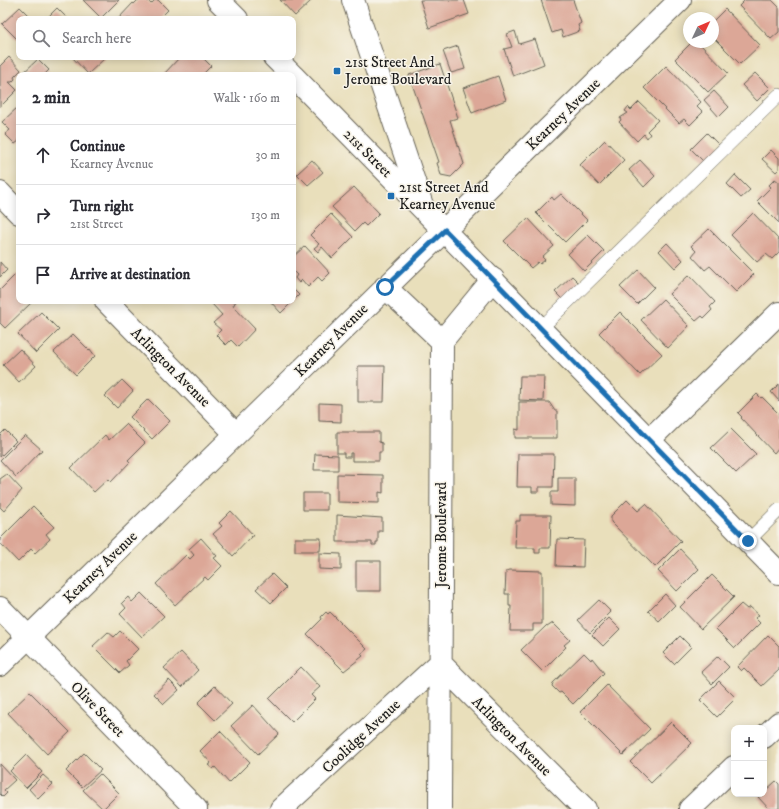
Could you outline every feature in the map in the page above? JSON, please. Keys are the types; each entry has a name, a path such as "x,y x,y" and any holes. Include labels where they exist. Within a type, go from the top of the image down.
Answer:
{"street":[{"path":"218,0 234,16"},
{"path":"353,0 423,208"},
{"name":"Kearney Avenue","path":"0,665 680,0"},
{"name":"21st Street","path":"277,60 290,72"},
{"name":"21st Street","path":"296,78 779,573"},
{"path":"0,193 16,210"},
{"path":"385,287 442,341 493,279"},
{"name":"Arlington Avenue","path":"109,304 236,434"},
{"path":"649,440 779,313"},
{"name":"Jerome Boulevard","path":"440,809 442,341"},
{"name":"Olive Street","path":"0,608 196,809"},
{"name":"Arlington Avenue","path":"440,663 585,809"},
{"name":"Coolidge Avenue","path":"281,809 440,663"},
{"path":"767,734 779,723"},
{"path":"690,809 731,769"}],"lane":[{"path":"541,328 779,95"},
{"path":"748,541 779,510"}],"building":[{"path":"83,0 119,0 103,16 99,16"},
{"path":"138,0 147,0 151,4 155,0 158,0 168,10 162,16 121,16 133,3 134,4"},
{"path":"280,0 312,0 295,16"},
{"path":"420,0 464,0 469,14 429,28"},
{"path":"541,0 573,0 581,23 578,25 580,31 563,37 561,30 552,33"},
{"path":"745,0 772,0 779,7 779,32 771,39 739,6"},
{"path":"20,7 29,16 16,16 16,38 2,24"},
{"path":"57,8 65,16 49,16"},
{"path":"725,9 760,45 740,64 719,43 719,15"},
{"path":"515,31 519,44 535,39 544,64 513,76 504,49 512,47 507,34"},
{"path":"458,46 465,69 451,73 443,51"},
{"path":"686,48 704,48 728,73 708,92 675,59"},
{"path":"9,57 21,70 16,72 14,77 15,79 12,82 9,82 16,89 16,91 0,107 0,66"},
{"path":"37,60 39,60 49,70 47,72 24,72"},
{"path":"75,60 103,60 90,72 86,72"},
{"path":"177,60 205,60 211,66 205,72 166,72"},
{"path":"440,64 458,118 450,120 464,164 451,177 441,175 437,163 439,162 409,75"},
{"path":"666,66 701,102 697,106 703,112 690,125 684,119 679,123 644,88"},
{"path":"755,73 770,88 757,101 742,85"},
{"path":"498,76 506,100 472,113 463,88"},
{"path":"714,91 729,107 719,117 704,100"},
{"path":"639,102 658,120 647,131 650,134 647,138 644,134 637,141 619,122 621,120 620,118 628,113 625,111 628,107 631,110"},
{"path":"16,109 15,144 5,134 10,130 2,122"},
{"path":"707,133 723,149 707,165 691,149"},
{"path":"605,140 624,160 599,185 580,165"},
{"path":"771,150 779,158 779,169 776,172 762,159"},
{"path":"312,160 323,172 308,185 297,174"},
{"path":"640,160 655,176 644,187 629,170"},
{"path":"735,175 750,190 741,198 727,184"},
{"path":"775,179 779,182 779,223 757,201 771,187 769,185"},
{"path":"354,187 379,213 366,226 363,223 355,231 332,207"},
{"path":"561,194 587,220 565,242 536,213 552,197 554,200"},
{"path":"753,213 779,240 779,252 772,259 766,254 757,262 731,235"},
{"path":"331,214 353,237 332,258 322,247 318,252 314,248 319,244 310,235"},
{"path":"528,218 554,246 542,257 545,260 540,264 538,262 531,268 504,241"},
{"path":"709,229 754,274 736,292 710,266 705,270 692,256 696,251 691,246"},
{"path":"588,235 604,251 584,271 568,254"},
{"path":"667,243 683,260 675,268 659,251"},
{"path":"305,246 330,273 322,281 318,277 308,287 302,280 299,283 296,279 296,254"},
{"path":"0,262 7,270 0,277"},
{"path":"638,270 654,287 637,304 620,287"},
{"path":"16,274 16,304 30,304 5,328 0,323 0,290"},
{"path":"689,275 715,302 710,307 712,310 704,318 702,316 696,321 669,294"},
{"path":"572,276 583,287 566,303 555,292"},
{"path":"663,299 689,326 668,348 641,320"},
{"path":"212,304 234,304 233,306 255,329 238,347 231,340 226,345 216,335 221,330 213,323 222,315"},
{"path":"273,304 290,304 281,313"},
{"path":"41,312 59,330 36,353 18,334"},
{"path":"620,312 662,354 640,375 599,333"},
{"path":"73,334 89,350 90,349 95,356 76,375 54,352"},
{"path":"20,349 36,366 19,382 3,365"},
{"path":"358,366 385,366 384,402 358,402"},
{"path":"520,376 544,376 543,401 519,400"},
{"path":"122,380 133,391 117,408 105,396"},
{"path":"779,384 779,401 771,392"},
{"path":"757,394 779,414 779,447 774,453 738,413"},
{"path":"148,399 170,421 152,439 130,417"},
{"path":"519,402 549,402 555,411 557,411 557,438 515,438 515,429 519,430"},
{"path":"319,403 341,404 341,422 319,421"},
{"path":"126,424 145,443 128,460 130,462 111,482 108,479 94,492 71,468 105,435 109,440"},
{"path":"731,429 756,454 736,473 711,448"},
{"path":"5,430 16,441 0,457 0,435"},
{"path":"337,432 379,432 379,442 382,443 382,452 379,452 379,461 352,461 352,453 350,453 350,457 344,457 344,453 337,453"},
{"path":"25,435 42,450 16,477 0,460"},
{"path":"315,454 338,455 338,470 314,470"},
{"path":"518,454 554,454 553,487 539,487 539,492 532,492 532,487 517,487"},
{"path":"7,474 22,490 4,511 0,507 0,479"},
{"path":"337,474 383,475 383,493 379,492 379,503 337,502"},
{"path":"558,478 575,478 575,506 551,505 551,492 558,492"},
{"path":"303,493 327,493 327,510 303,510"},
{"path":"627,500 638,511 646,504 681,541 655,567 611,522 611,516"},
{"path":"33,506 54,527 46,534 50,539 35,553 31,549 18,562 0,543 0,539"},
{"path":"231,511 254,536 252,536 233,556 213,534 222,526 219,523"},
{"path":"337,515 382,518 382,531 378,531 378,542 376,542 376,545 372,545 372,542 337,542"},
{"path":"520,515 551,515 550,548 540,548 540,553 535,553 535,548 515,548 516,521 520,521"},
{"path":"201,538 217,556 214,558 222,566 208,580 205,577 175,605 156,584 186,555 190,559 194,555 189,549"},
{"path":"295,538 321,538 320,551 295,551"},
{"path":"557,539 584,540 583,567 556,566"},
{"path":"680,549 699,569 677,591 658,571"},
{"path":"319,553 341,554 341,570 319,569"},
{"path":"356,561 381,561 381,591 356,591"},
{"path":"506,571 542,571 542,624 533,624 533,631 510,631 511,606 509,606 509,594 505,594"},
{"path":"272,574 286,588 271,603 256,589"},
{"path":"712,575 734,597 701,629 680,607"},
{"path":"141,593 164,616 142,637 120,614 126,608 122,603 128,597 132,602"},
{"path":"665,594 675,605 659,621 648,611"},
{"path":"599,600 611,612 590,633 578,620"},
{"path":"741,604 747,609 750,607 759,615 755,618 760,623 735,648 716,629"},
{"path":"326,612 328,614 330,612 367,649 361,654 363,656 344,671 307,634 322,619 321,617"},
{"path":"609,618 620,629 603,646 592,635"},
{"path":"553,623 570,640 564,645 566,647 542,671 521,650 546,626 547,627"},
{"path":"120,631 138,649 126,661 129,665 120,673 93,646 108,632 114,637"},
{"path":"768,635 779,646 779,670 762,686 744,668 741,671 737,667"},
{"path":"680,636 691,647 674,664 663,653"},
{"path":"181,652 198,670 182,687 164,668"},
{"path":"584,653 591,660 592,658 604,673 573,704 561,692 559,693 552,686 553,683"},
{"path":"718,656 729,667 712,684 701,672"},
{"path":"301,667 320,687 311,695 315,699 292,722 269,699"},
{"path":"169,680 179,690 164,704 154,694"},
{"path":"719,681 736,698 717,717 700,700"},
{"path":"607,685 650,729 623,755 580,712"},
{"path":"215,686 232,704 215,720 198,703"},
{"path":"30,692 70,732 47,754 8,713"},
{"path":"253,705 279,734 258,754 231,726"},
{"path":"671,722 692,743 651,783 630,762"},
{"path":"220,731 250,762 229,783 215,767 213,769 208,765 211,763 200,751"},
{"path":"84,753 101,770 82,787 66,771"},
{"path":"26,755 42,772 26,788 10,771"},
{"path":"0,764 15,780 4,790 7,793 3,797 0,794"},
{"path":"100,774 119,793 103,809 83,790"},
{"path":"43,775 53,784 38,799 29,789"},
{"path":"776,781 779,784 779,809 769,809 758,797 767,797 767,789"}],"place":[{"name":"21st Street And Jerome Boulevard","path":"337,71"},
{"name":"21st Street And Kearney Avenue","path":"391,196"}],"route":[{"path":"385,287 445,230 748,541"}]}
